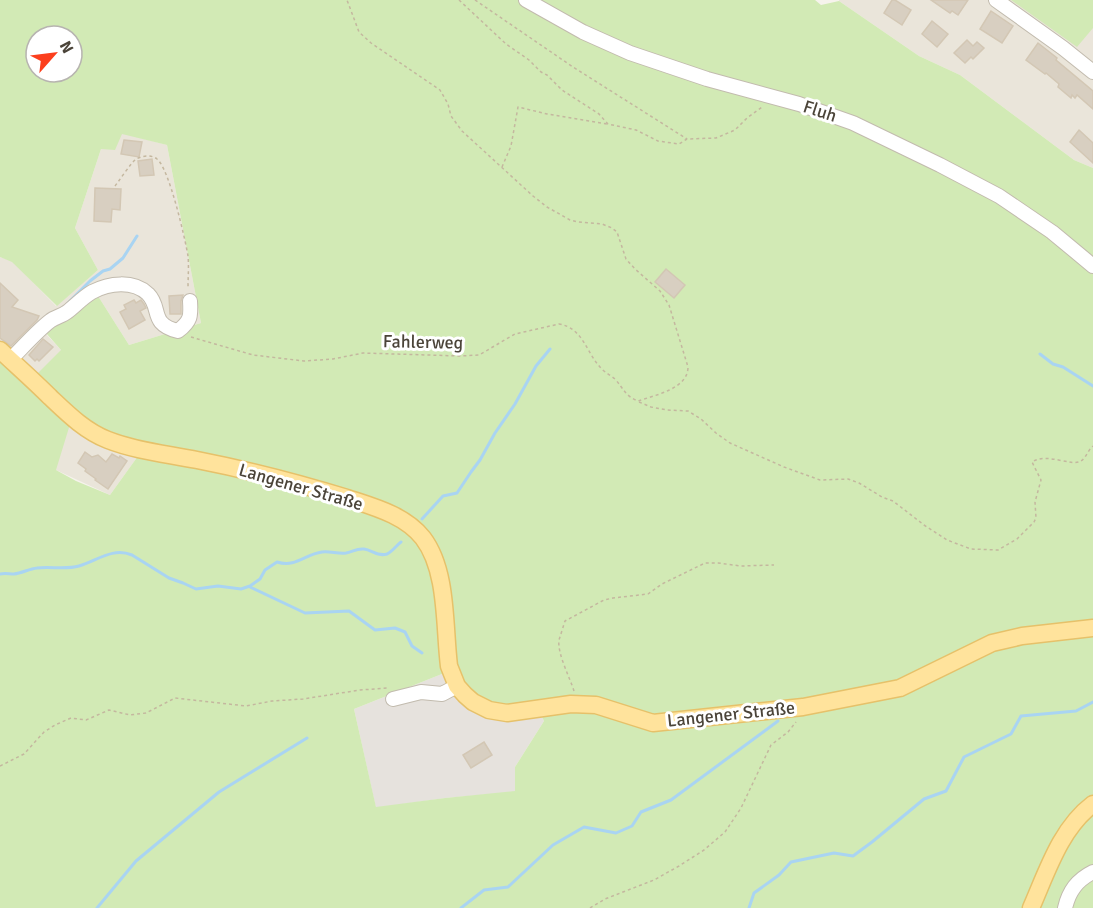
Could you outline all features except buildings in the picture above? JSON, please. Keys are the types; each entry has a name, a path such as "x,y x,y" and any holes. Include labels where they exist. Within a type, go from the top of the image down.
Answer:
{"main road":[{"name":"Langener Straße","path":"5,355 77,422 109,441 309,487 387,512 412,526 422,536 436,563 441,584 449,666 453,677 457,686 473,702 489,710 518,712 571,704 596,705 653,723 807,706 900,688 992,644 1022,636 1093,628"},
{"path":"1031,908 1061,843 1078,818 1093,804"}],"street":[{"name":"Fluh","path":"526,0 583,32 630,53 707,79 829,113 854,123 980,186 1033,218 1093,266"},
{"path":"996,0 1093,72"},
{"path":"5,355 51,320 66,313 101,288 130,284 136,287 152,299 156,314 164,326 178,331 186,325 190,318 190,301"},
{"path":"390,694 421,692 442,694 457,686"},
{"path":"1065,908 1073,888 1084,877 1093,873"}],"path":[{"path":"347,0 358,32 371,44 440,90 451,116 462,131 533,196 561,215 578,222 602,224 612,228 619,236 626,259 660,291 669,305 688,372 686,378 677,385 638,401"},
{"path":"459,0 506,44 530,60 562,90 599,114 608,124"},
{"path":"475,0 573,67 687,139"},
{"path":"502,167 511,146 518,107 636,130 658,141 679,144 687,139 716,138 735,130 759,110 769,96"},
{"path":"115,186 133,160 146,156 154,157 163,166 186,246 190,301"},
{"name":"Fahlerweg","path":"185,335 253,355 304,361 333,359 363,353 479,355 515,334 560,324 578,333 600,367 614,378 630,398 638,401"},
{"path":"638,401 651,407 688,411 730,443 784,467 820,480 848,479 859,483 882,497 894,501 946,540 971,549 998,550 1017,539 1034,522 1035,502 1041,480 1032,462 1036,459 1081,461 1093,446"},
{"path":"571,704 574,692 558,642 565,621 604,600 648,594 705,563 774,566"},
{"path":"0,766 24,754 44,732 55,725 71,718 86,720 109,710 130,715 146,714 175,698 246,706 360,690 390,694"},
{"path":"590,908 654,880 679,866 725,832 741,808 771,745 788,732 807,706"}],"shaded area":[{"path":"839,0 1077,0 1093,8 1093,168 1074,160 960,75 919,56"},
{"path":"122,133 167,145 201,323 129,345 98,296 46,334 61,350 138,456 110,495 56,470 0,357 0,257 12,261 56,306 98,270 75,228 101,149"},
{"path":"457,668 535,703 544,721 515,767 515,792 445,798 376,808 354,709"}],"green space":[{"path":"0,0 815,0 821,5 839,1 919,56 960,75 1074,160 1093,168 1093,908 0,908 0,357 71,421 56,470 110,495 138,456 93,429 34,377 61,350 46,333 98,296 129,345 201,323 167,145 122,134 115,150 101,149 75,228 98,270 57,306 12,262 0,257","holes":["457,668 467,686 480,697 503,706 535,703 544,721 515,767 515,791 376,807 354,709"]},
{"path":"1011,0 1093,0 1093,28 1077,47"}],"waterway":[{"path":"68,303 90,281 123,258 137,236"},
{"path":"422,519 443,496 457,493 515,404 536,366 550,349"},
{"path":"1040,354 1053,364 1063,367 1093,386"},
{"path":"0,574 14,574 42,568 74,567 111,554 125,553 169,578 196,589 218,586 241,589 260,579 265,570 277,562 295,562 322,552 346,553 361,549 384,555 391,552 401,542"},
{"path":"250,587 305,613 349,611 375,630 395,628 405,632 412,646 422,653"},
{"path":"749,908 754,893 779,875 791,862 834,853 853,856 924,799 946,791 964,757 1011,734 1021,716 1076,711 1093,702"},
{"path":"461,908 484,890 508,887 553,845 584,827 616,833 632,826 641,812 671,800 778,721"},
{"path":"97,908 136,861 219,792 307,738"}]}
